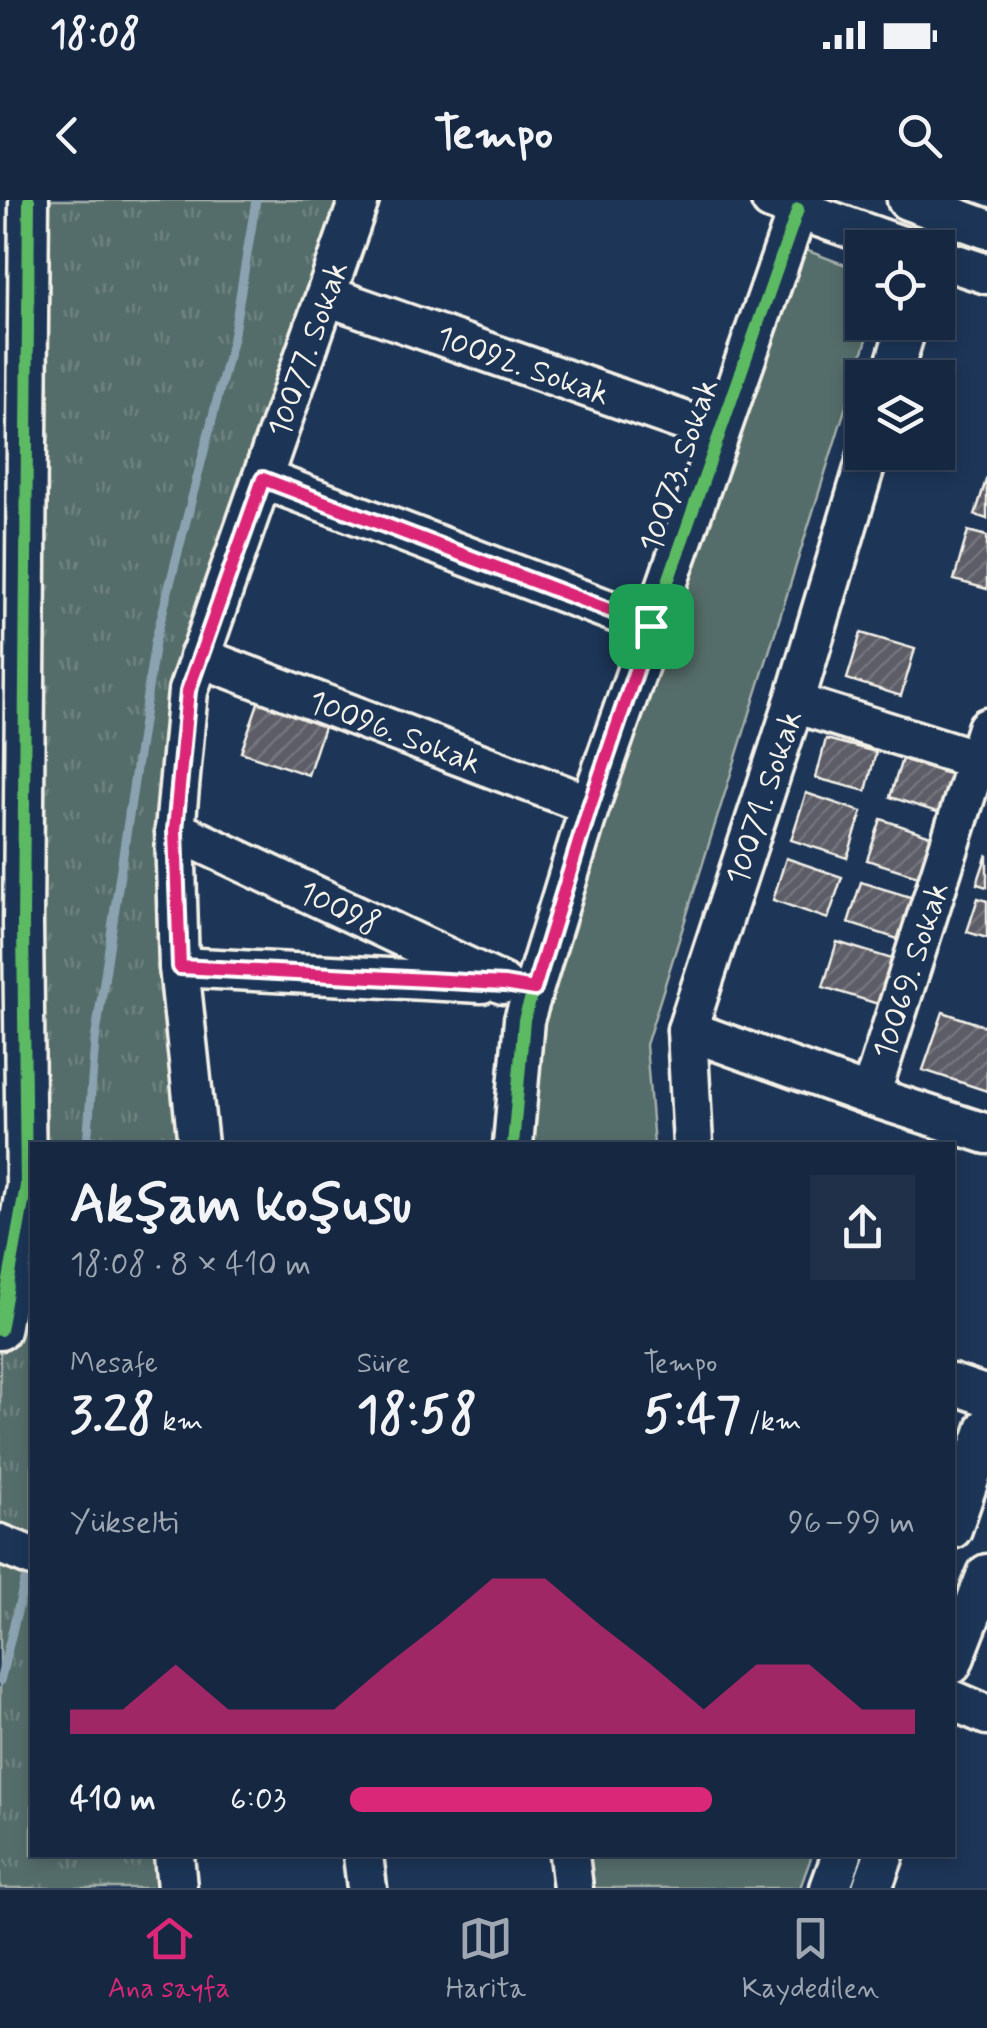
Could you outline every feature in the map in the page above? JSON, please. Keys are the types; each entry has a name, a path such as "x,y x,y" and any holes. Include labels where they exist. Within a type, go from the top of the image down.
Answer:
{"street":[{"path":"0,1330 13,1186 22,924 14,390 29,200"},
{"name":"10077. Sokak","path":"198,1142 180,967 175,830 188,691 359,200"},
{"path":"907,200 947,206 987,229"},
{"path":"784,205 856,230"},
{"name":"10073. Sokak","path":"514,1142 524,1020 518,987 590,806 718,433 784,205"},
{"path":"955,264 987,274"},
{"name":"10092. Sokak","path":"327,296 718,433"},
{"name":"10071. Sokak","path":"693,1142 688,1030 794,704 864,470"},
{"path":"263,479 651,626"},
{"name":"10096. Sokak","path":"200,657 590,806"},
{"path":"794,704 984,750"},
{"name":"10069. Sokak","path":"870,1096 984,750"},
{"name":"10098","path":"175,830 518,987"},
{"path":"180,967 518,987"},
{"path":"688,1030 987,1134"},
{"path":"955,1385 987,1396"},
{"path":"955,1520 987,1427"},
{"path":"0,1544 30,1556"},
{"path":"962,1658 987,1574"},
{"path":"955,1701 987,1715"},
{"path":"174,1857 177,1888"},
{"path":"363,1857 366,1888"},
{"path":"570,1857 573,1888"},
{"path":"830,1888 841,1857"},
{"path":"872,1888 883,1857"}],"green space":[{"path":"29,200 359,200 188,691 198,1142 30,1142 30,1857 174,1857 176,1888 0,1888 0,1330 26,1186"},
{"path":"800,248 845,265 845,340 867,340 860,360 845,360 845,409 646,1045 654,1142 528,1142 545,988"},
{"path":"578,1857 811,1857 800,1888 582,1888"}],"building":[{"path":"987,477 987,519 975,515"},
{"path":"968,531 987,536 987,589 954,580"},
{"path":"861,633 915,649 901,696 847,679"},
{"path":"259,700 325,724 308,775 241,752"},
{"path":"826,739 876,752 866,791 816,778"},
{"path":"902,759 955,776 943,814 890,797"},
{"path":"806,793 862,812 847,858 791,840"},
{"path":"881,819 934,837 921,877 867,860"},
{"path":"987,854 987,887 977,884"},
{"path":"786,858 842,877 828,919 773,900"},
{"path":"861,882 917,899 904,941 848,923"},
{"path":"978,898 987,901 987,938 967,932"},
{"path":"837,942 892,959 878,1004 823,987"},
{"path":"943,1012 987,1027 987,1091 923,1070"}],"waterway":[{"path":"87,1142 95,1041 155,642 233,338 256,200"},
{"path":"0,1681 25,1580"}],"cycle path":[{"path":"0,1330 26,1186 23,924 29,200"},
{"path":"513,1142 524,1020 590,805 798,209"}],"route":[{"path":"263,479 651,626 534,989 504,984 180,967 175,830 188,691 263,479"}]}
